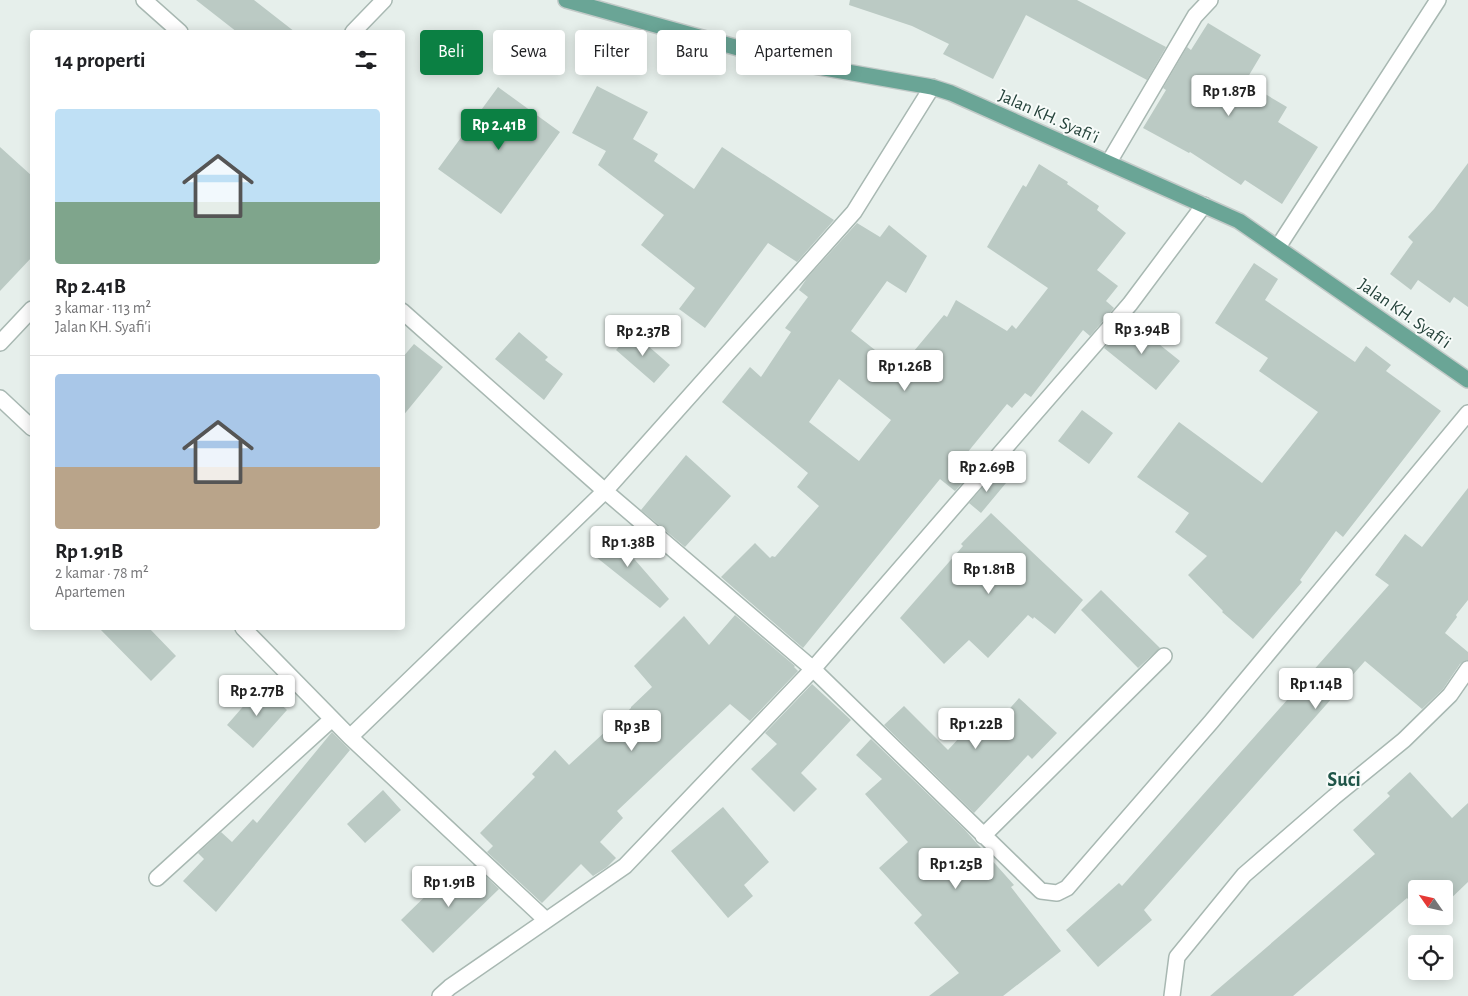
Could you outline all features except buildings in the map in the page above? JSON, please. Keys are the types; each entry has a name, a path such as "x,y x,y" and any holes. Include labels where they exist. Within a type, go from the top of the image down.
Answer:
{"main road":[{"name":"Jalan KH. Syafi'i","path":"566,0 785,61 932,87 951,93 1239,221 1468,380"}],"street":[{"path":"144,0 178,30"},
{"path":"355,30 384,0"},
{"path":"1108,162 1195,16 1210,0"},
{"path":"1278,247 1438,0"},
{"path":"350,737 605,491 854,212 932,87"},
{"path":"440,996 450,987 470,975 625,866 813,669 1130,304 1204,205"},
{"path":"0,343 30,312"},
{"path":"405,314 605,491 813,669 1041,891 1057,893 1067,888 1211,722 1468,413"},
{"path":"0,398 30,426"},
{"path":"245,630 350,737 546,920"},
{"path":"983,836 1164,656"},
{"path":"1172,996 1177,957 1244,876 1334,797 1404,740 1450,695 1468,669"},
{"path":"157,878 332,719"}],"district":[{"name":"Suci","path":"1344,779"}]}
